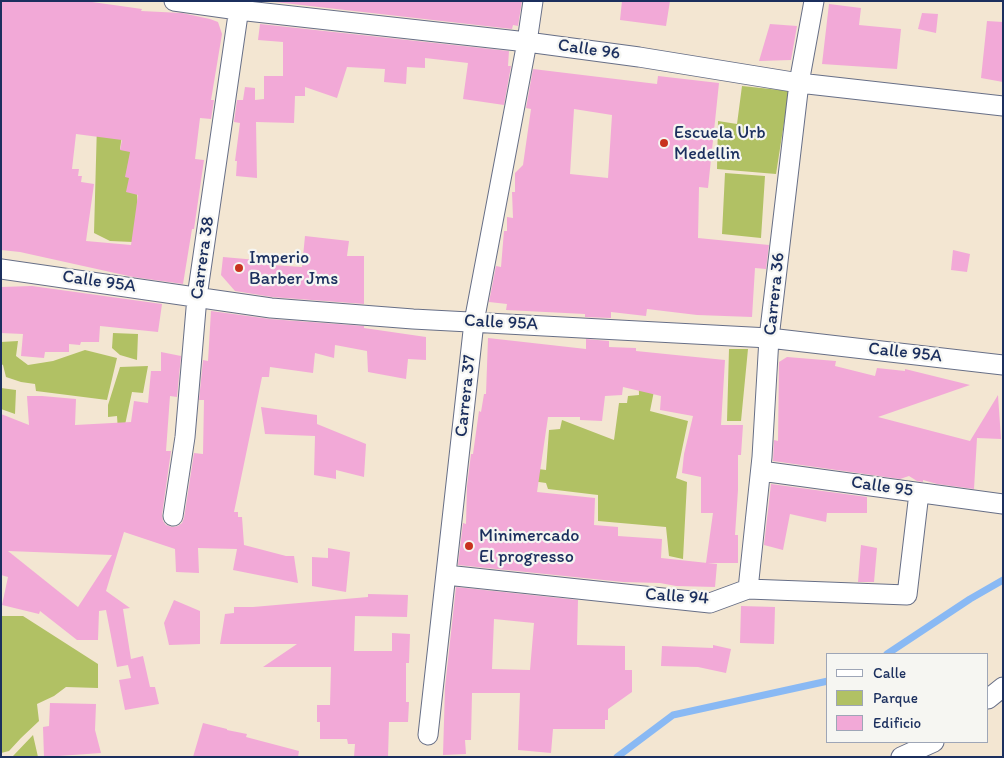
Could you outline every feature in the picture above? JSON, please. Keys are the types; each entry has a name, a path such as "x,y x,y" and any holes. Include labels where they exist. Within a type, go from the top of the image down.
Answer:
{"street":[{"name":"Calle 96","path":"174,1 239,6 527,42 639,57 799,83 1003,106"},
{"name":"Carrera 37","path":"428,735 474,322 527,42 533,1"},
{"name":"Carrera 36","path":"748,589 761,470 769,338 799,83 814,1"},
{"name":"Carrera 38","path":"173,516 184,437 196,297 239,6"},
{"name":"Calle 95A","path":"1,269 272,308 413,319 769,338 1003,364"},
{"name":"Calle 95","path":"761,470 1003,504"},
{"name":"Calle 94","path":"446,575 710,602 748,589 907,594 919,493"},
{"path":"989,698 1003,687"},
{"path":"901,757 932,743"}],"green space":[{"path":"742,86 789,91 776,174 717,169 718,121 737,124"},
{"path":"97,124 122,135 120,149 135,151 138,213 133,242 110,241 94,233"},
{"path":"725,173 765,176 761,238 722,234"},
{"path":"113,333 138,334 137,360 120,355 112,348"},
{"path":"18,341 16,356 28,365 53,361 85,350 117,358 107,400 36,391 35,384 6,377 3,365 1,364 1,342"},
{"path":"729,349 748,349 741,421 727,421"},
{"path":"638,354 661,356 650,411 688,421 676,478 687,482 683,559 669,556 666,527 598,521 598,495 548,489 546,483 504,477 507,465 546,470 549,430 560,429 562,420 614,440 619,403 627,403 628,396 639,395"},
{"path":"148,366 143,393 132,392 122,439 118,431 117,416 108,417 108,405 120,367"},
{"path":"1,388 16,390 15,414 1,409"},
{"path":"1,616 23,616 98,664 98,688 66,687 54,696 37,704 39,721 9,751 1,753"},
{"path":"33,735 38,757 13,757 13,756"}],"building":[{"path":"1,1 85,1 142,9 141,11 182,13 218,22 222,34 211,100 214,100 211,119 200,118 195,159 204,160 194,229 192,229 183,284 133,277 20,252 1,250","holes":["76,134 122,140 120,150 130,152 125,177 129,178 126,192 138,195 131,245 86,241 94,184 81,182 82,176 78,176 79,169 72,169"]},
{"path":"266,1 522,1 518,26 513,25 512,29"},
{"path":"622,1 670,1 666,26 620,20"},
{"path":"829,4 861,8 859,25 901,29 897,69 822,64"},
{"path":"922,13 938,14 936,33 918,29"},
{"path":"987,21 1003,22 1003,82 981,78"},
{"path":"260,24 509,51 508,66 511,66 504,105 463,99 468,63 425,58 425,68 407,67 406,84 384,82 385,69 347,67 337,98 305,87 305,96 295,96 294,123 256,122 257,178 236,176 237,161 235,161 240,123 234,122 237,100 243,100 245,87 255,88 255,100 264,99 264,76 283,76 283,42 258,40"},
{"path":"770,24 797,26 791,60 759,61"},
{"path":"533,69 657,84 658,76 719,83 708,188 699,187 698,238 769,245 766,269 755,268 752,317 697,315 647,309 646,316 611,312 611,318 585,317 585,314 506,310 507,304 489,302 496,266 501,267 504,231 507,231 507,217 513,218 512,192 515,192 515,173 523,165 531,109 526,108","holes":["574,109 612,115 608,178 570,174"]},
{"path":"305,236 349,241 347,256 364,256 364,304 272,297 235,291 221,275 223,257 257,260 257,264 302,267"},
{"path":"953,250 970,254 967,272 951,270"},
{"path":"32,286 162,304 158,332 100,326 99,342 81,342 80,345 69,344 69,352 45,352 44,358 21,356 23,334 1,333 1,287"},
{"path":"211,311 270,319 364,326 364,328 426,337 426,360 408,359 406,379 368,372 367,351 335,345 334,358 315,353 313,373 270,367 269,377 262,377 234,512 238,512 238,517 242,517 244,545 286,556 294,556 298,583 233,570 237,549 198,548 199,573 176,572 175,549 124,532 106,591 130,608 123,609 131,659 143,656 150,687 155,687 159,704 125,710 119,680 131,678 128,665 117,667 106,610 99,611 98,640 77,640 40,611 39,614 2,605 8,577 1,575 1,414 29,425 27,396 42,396 76,399 75,425 131,422 134,401 148,403 151,371 161,371 161,352 181,356 177,397 170,396 166,451 171,451 162,515 166,525 178,526 184,518 194,453 203,454 204,400 199,400 203,360 208,361","holes":["8,551 112,555 78,607"]},
{"path":"488,338 586,349 586,339 609,341 609,347 636,348 636,351 725,360 721,425 743,425 741,455 738,455 735,535 738,535 738,563 708,563 717,564 715,587 623,582 458,565 463,523 466,524 467,486 471,454 473,454 479,411 481,412 484,394 486,394","holes":["623,387 661,396 660,410 693,416 684,454 682,473 701,477 701,513 713,513 706,563 661,558 662,539 618,536 618,527 594,525 595,498 537,492 548,417 580,417 580,420 602,421 605,396 622,395"]},
{"path":"787,357 836,361 835,366 875,376 877,368 905,371 905,369 970,385 878,417 970,441 998,395 1001,439 977,438 974,489 937,484 923,480 923,482 917,481 909,476 900,479 773,461 774,440 778,441 779,362"},
{"path":"261,407 317,415 317,424 366,444 364,477 336,470 336,479 314,475 315,436 265,434"},
{"path":"771,484 867,497 867,513 827,513 826,522 790,514 783,550 764,545"},
{"path":"861,545 877,548 874,582 858,582"},
{"path":"328,548 350,552 346,592 312,586 312,557 328,558"},
{"path":"456,587 578,600 577,645 625,646 625,670 632,670 632,692 608,709 608,720 605,720 605,729 553,729 551,753 518,750 520,693 472,693 471,740 465,740 466,754 443,755 445,687","holes":["494,619 534,623 530,670 492,669"]},
{"path":"368,594 408,595 407,617 355,616 354,651 392,651 392,633 410,634 409,663 406,663 406,702 409,702 408,722 389,722 388,757 354,757 355,744 348,744 347,739 320,739 317,705 330,705 331,667 263,667 297,644 220,644 225,614 234,613 234,607 368,597"},
{"path":"174,600 200,611 200,644 169,645 164,623"},
{"path":"741,606 775,607 774,644 740,643"},
{"path":"713,645 731,649 726,673 698,667 661,666 662,646 713,648"},
{"path":"50,703 96,704 95,730 101,753 44,757 43,727 49,726"},
{"path":"203,723 247,734 246,737 299,751 298,757 193,757"}],"waterway":[{"path":"889,653 970,599 1003,580"},
{"path":"617,757 673,715 826,681"}],"place":[{"name":"Escuela Urb Medellin","path":"664,143"},
{"name":"Imperio Barber Jms","path":"239,268"},
{"name":"Minimercado El progresso","path":"469,546"}]}
